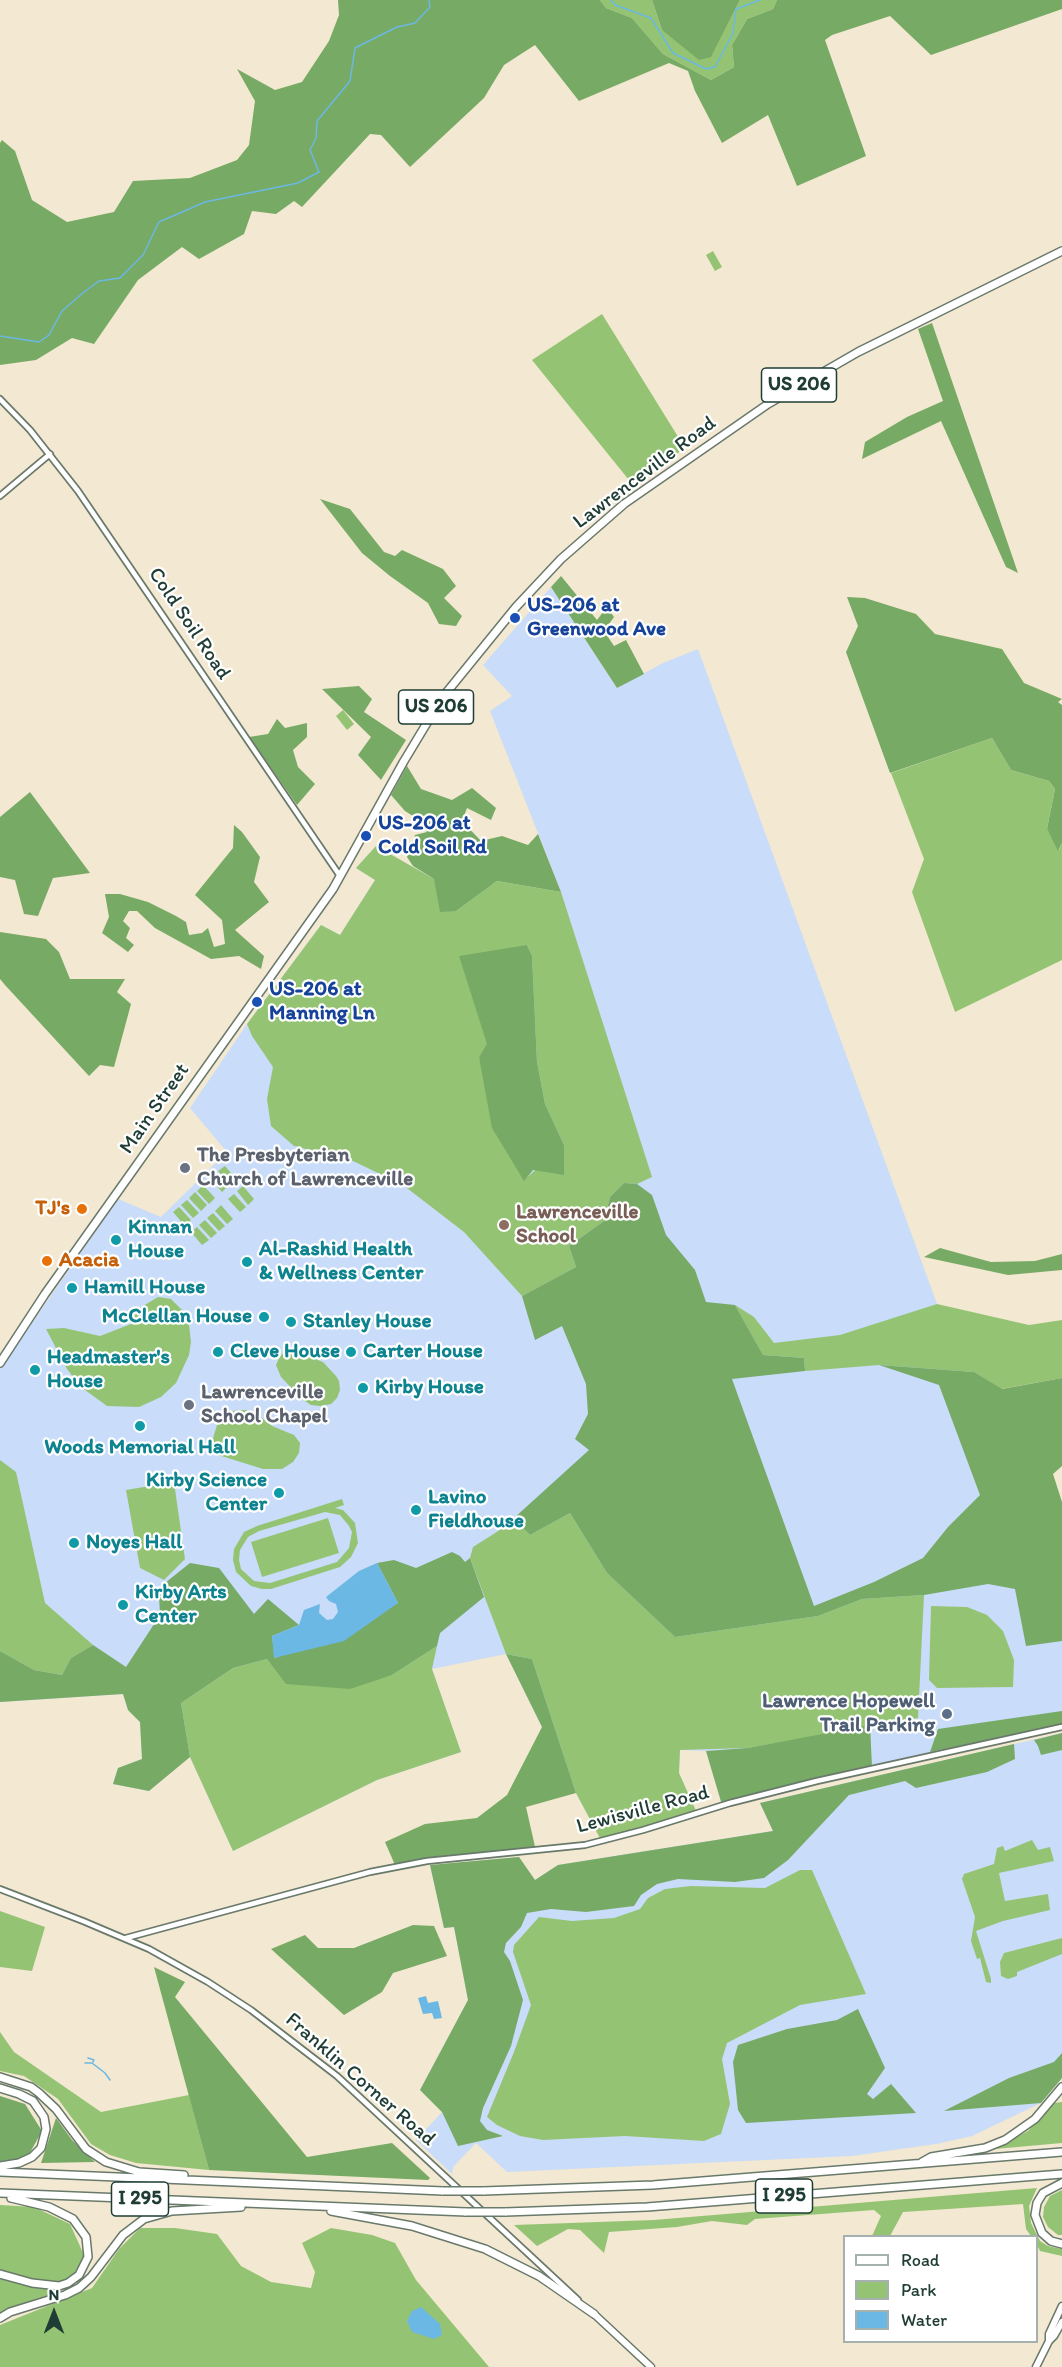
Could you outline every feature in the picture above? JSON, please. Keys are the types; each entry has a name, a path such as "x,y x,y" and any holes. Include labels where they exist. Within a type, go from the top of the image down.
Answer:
{"highway":[{"name":"Lawrenceville Road","path":"340,876 404,761 453,683 534,587 595,529 624,504 768,404 859,352 1062,251"},
{"name":"Main Street","path":"0,1363 45,1294 340,876"},
{"path":"0,2077 31,2087 39,2093 56,2109 86,2148 117,2166 138,2172 261,2183"},
{"path":"918,2164 931,2157 985,2148 1005,2140 1035,2119 1062,2087"},
{"path":"0,2088 33,2101 41,2110 46,2130 44,2142 32,2157 19,2163 0,2166"},
{"name":"I 295","path":"0,2172 483,2191 641,2186 1062,2152"},
{"name":"I 295","path":"0,2195 505,2212 647,2207 1062,2174"},
{"path":"1062,2183 1043,2193 1037,2203 1035,2215 1042,2233 1051,2241 1062,2244"},
{"path":"0,2195 35,2202 66,2215 82,2230 89,2249 83,2269 73,2280 63,2285 45,2286 0,2274"},
{"path":"0,2318 10,2312 65,2295 79,2288 91,2277 123,2235 137,2223 152,2216 172,2211 281,2205"},
{"path":"296,2206 412,2226 484,2249 539,2276 594,2314"}],"main road":[{"path":"1049,2341 1048,2334 1062,2306"},
{"name":"Franklin Corner Road","path":"594,2314 651,2367"},
{"path":"1036,2367 1062,2322"}],"street":[{"name":"Cold Soil Road","path":"0,399 50,453 78,491 340,876"},
{"path":"0,496 50,453"},
{"name":"Lewisville Road","path":"126,1938 370,1872 427,1861 585,1845 636,1832 708,1809 806,1784 1062,1727"},
{"name":"Franklin Corner Road","path":"0,1889 126,1938 228,1994 312,2055 366,2102 594,2314"}],"shaded area":[{"name":"Lawrenceville School","path":"551,587 617,688 663,663 698,649 937,1304 1001,1389 1062,1502 1062,1725 930,1752 722,1805 706,1751 680,1750 679,1773 697,1813 601,1840 576,1793 553,1728 542,1727 506,1654 432,1669 461,1752 377,1780 233,1851 190,1757 149,1791 113,1784 118,1768 142,1759 140,1722 128,1710 123,1694 0,1702 0,1369 118,1199 161,1217 227,1152 190,1108 247,1024 321,925 340,935 375,880 356,868 376,846 434,879 561,892 490,711 512,696 483,665"},
{"path":"1062,1733 1062,2078 1041,2103 972,2136 936,2144 852,2156 507,2172 476,2143 453,2167 452,2174 416,2140 442,2112 420,2090 468,2000 454,1927 444,1928 430,1865 519,1857 535,1880 558,1865 773,1831 760,1803"}],"green space":[{"path":"338,0 600,0 606,8 632,18 663,54 711,80 734,67 732,45 747,19 773,9 777,0 1062,0 1062,9 931,55 890,16 832,35 825,40 866,156 797,186 768,115 722,143 695,91 688,71 669,63 579,101 535,45 504,65 484,98 410,167 381,135 370,134 302,207 294,201 276,214 252,211 244,234 199,259 182,247 138,280 94,344 72,338 36,360 0,365 0,143 2,140 15,151 32,200 67,222 114,212 133,181 190,178 237,160 249,145 255,101 237,69 275,90 302,82 329,41 339,15"},
{"path":"600,0 652,0 662,30 711,56 740,0 777,0 773,9 747,19 732,45 734,67 711,80 663,54 632,18 606,8"},
{"path":"652,0 740,0 711,57 699,60 662,30"},
{"path":"713,251 722,267 715,271 706,255"},
{"path":"602,314 685,448 633,485 532,360"},
{"path":"932,323 1018,573 1006,567 941,421 862,459 865,442 907,417 943,401 918,329"},
{"path":"320,499 350,509 384,552 395,556 402,550 443,569 456,586 444,598 462,616 456,626 439,624 428,603 362,553"},
{"path":"561,576 597,620 607,607 614,617 604,631 614,646 626,640 644,674 617,688 551,587"},
{"path":"847,597 865,598 916,614 935,634 1002,649 1024,683 1062,699 1058,702 1062,705 1062,843 1058,851 1047,829 1055,789 1049,781 1011,770 992,738 890,773 846,652 858,626"},
{"path":"359,686 372,699 364,712 406,740 381,780 358,755 371,737 322,689"},
{"path":"343,710 354,724 347,730 336,716"},
{"path":"277,719 285,728 307,723 307,737 293,750 298,767 315,784 297,805 249,737 268,734"},
{"path":"992,738 1011,770 1049,781 1055,789 1047,829 1059,850 1062,843 1062,960 955,1012 912,892 924,859 891,773"},
{"path":"407,766 421,789 452,800 472,788 496,808 491,820 467,808 462,821 481,841 502,836 528,845 538,834 561,892 497,881 456,911 440,912 434,879 413,866 407,857 415,835 427,832 416,818 405,811 391,795"},
{"path":"30,792 90,873 53,878 38,916 24,914 15,880 0,877 0,817"},
{"path":"234,825 260,857 254,882 269,902 235,930 264,956 261,969 239,956 211,959 155,928 137,911 129,911 123,921 130,928 126,938 134,945 128,952 102,933 109,917 105,894 120,894 148,902 176,916 186,922 189,935 202,933 208,928 214,947 225,944 222,920 195,895 233,848"},
{"path":"376,846 434,879 456,911 497,881 561,892 652,1177 637,1184 624,1183 610,1197 604,1221 569,1246 576,1267 522,1296 464,1232 403,1185 353,1161 294,1146 271,1126 267,1099 273,1067 252,1036 247,1024 321,925 340,935 375,880 356,868","holes":["527,945 532,956 537,1062 545,1104 564,1145 524,1180 479,1057 488,1044"]},
{"path":"0,932 46,939 59,952 70,979 125,979 117,992 131,1004 114,1067 100,1065 89,1076 5,985 0,979"},
{"path":"527,945 532,956 537,1062 545,1104 564,1145 564,1175 533,1170 524,1181 492,1128 479,1057 487,1044 459,956"},
{"path":"225,1166 236,1179 230,1184 218,1171"},
{"path":"216,1173 228,1186 222,1192 210,1179"},
{"path":"624,1183 637,1184 652,1195 666,1235 695,1270 706,1302 735,1305 763,1355 804,1358 805,1371 732,1379 814,1606 874,1582 923,1558 948,1527 980,1495 939,1385 879,1365 974,1372 1002,1389 1062,1378 1062,1466 1053,1474 1062,1502 1062,1641 1026,1646 1015,1589 988,1584 924,1595 862,1599 818,1616 675,1637 607,1573 570,1513 530,1535 522,1527 503,1528 589,1450 575,1439 588,1414 586,1384 562,1326 535,1340 522,1296 576,1267 569,1246 604,1221 610,1197"},
{"path":"203,1185 215,1198 209,1204 197,1191"},
{"path":"243,1186 254,1199 248,1205 237,1191"},
{"path":"195,1192 207,1205 201,1211 189,1198"},
{"path":"234,1194 246,1207 240,1212 228,1199"},
{"path":"187,1200 199,1213 193,1218 181,1205"},
{"path":"221,1205 233,1219 227,1224 215,1211"},
{"path":"179,1207 191,1220 185,1226 173,1212"},
{"path":"213,1213 225,1226 219,1231 207,1218"},
{"path":"205,1220 217,1233 211,1238 199,1225"},
{"path":"197,1227 209,1240 202,1245 191,1232"},
{"path":"940,1248 991,1262 1035,1261 1062,1254 1062,1270 1008,1275 924,1257"},
{"path":"158,1297 171,1299 188,1316 191,1342 189,1355 176,1383 161,1397 139,1407 107,1406 81,1387 67,1369 46,1329 64,1328 100,1336 131,1324 138,1309"},
{"path":"937,1304 1029,1325 1062,1320 1062,1378 1001,1389 974,1372 879,1365 805,1371 804,1358 763,1355 735,1305 754,1317 774,1343 840,1335"},
{"path":"289,1349 323,1362 336,1376 340,1390 337,1398 331,1404 311,1405 281,1377 276,1365 280,1356"},
{"path":"232,1411 253,1411 272,1426 294,1435 300,1443 299,1453 293,1462 282,1469 263,1469 215,1454 211,1445 217,1425"},
{"path":"0,1460 16,1472 45,1603 93,1645 71,1658 62,1675 34,1670 0,1651"},
{"path":"174,1482 185,1559 164,1580 140,1568 126,1490"},
{"path":"342,1499 344,1505 335,1508 343,1510 355,1523 358,1543 351,1557 340,1567 271,1589 262,1589 251,1586 236,1572 233,1560 234,1549 244,1532","holes":["325,1512 340,1515 352,1532 349,1548 337,1562 270,1583 254,1581 241,1569 240,1550 248,1537 259,1531"]},
{"path":"570,1513 607,1573 675,1637 818,1616 862,1599 924,1595 918,1718 748,1748 680,1750 679,1773 697,1813 601,1840 576,1793 532,1659 506,1654 470,1558 473,1547 503,1528 522,1527 530,1535"},
{"path":"328,1518 339,1553 262,1577 251,1542"},
{"path":"452,1552 465,1562 470,1558 484,1597 440,1633 437,1646 392,1675 350,1689 286,1684 267,1659 233,1668 181,1703 190,1757 149,1791 113,1784 118,1768 142,1759 140,1722 128,1710 123,1694 0,1702 0,1651 34,1670 62,1675 71,1658 93,1645 126,1667 160,1615 159,1595 165,1583 190,1563 219,1568 254,1614 268,1599 299,1625 272,1636 275,1658 398,1603 377,1563 394,1560 416,1568"},
{"path":"931,1606 967,1607 987,1615 1003,1631 1014,1660 1013,1687 937,1688 929,1680"},
{"path":"437,1646 432,1669 461,1752 377,1780 233,1851 190,1757 181,1703 233,1668 267,1659 287,1684 392,1675"},
{"path":"506,1654 532,1659 576,1793 526,1807 536,1851 395,1865 385,1842 425,1824 477,1818 507,1795 542,1727"},
{"path":"1062,1711 1062,1725 930,1752 938,1729"},
{"path":"870,1725 872,1767 722,1805 706,1751 748,1748"},
{"path":"1062,1733 1062,1750 1041,1755 1034,1740"},
{"path":"1014,1744 1015,1759 987,1772 916,1788 905,1781 849,1795 788,1860 764,1878 735,1882 678,1879 657,1884 641,1895 634,1906 586,1912 551,1909 527,1913 521,1927 506,1943 504,1952 510,1961 523,2000 511,2046 483,2108 480,2121 487,2130 503,2136 458,2146 442,2112 420,2090 468,2000 454,1927 444,1928 430,1865 519,1857 535,1880 558,1865 773,1831 760,1803"},
{"path":"1032,1840 1038,1850 1050,1847 1054,1861 999,1873 1005,1901 1048,1894 1050,1910 1003,1921 976,1931 991,1979 991,1983 986,1982 980,1958 977,1959 971,1941 975,1917 962,1879 964,1874 994,1864 997,1848 1003,1846 1005,1851"},
{"path":"800,1870 812,1870 866,1994 800,2005 727,2043 722,2059 730,2104 721,2134 704,2141 625,2136 543,2140 520,2136 497,2125 487,2117 531,2005 513,1952 514,1945 539,1917 572,1921 614,1918 640,1909 648,1898 665,1889 691,1886 765,1888"},
{"path":"0,1911 45,1927 32,1971 0,1967"},
{"path":"413,1925 434,1926 447,1956 393,1973 382,1992 344,2015 271,1949 305,1935 318,1948 354,1948"},
{"path":"1062,1938 1062,1954 1017,1972 1017,1976 1008,1979 1001,1976 1000,1962 1004,1953"},
{"path":"154,1967 185,1982 175,1997 307,2157 392,2143 430,2178 428,2180 209,2170"},
{"path":"858,2009 885,2068 867,2094 873,2099 891,2084 916,2113 746,2123 738,2110 733,2062 738,2045 787,2029 837,2020"},
{"path":"0,2032 14,2052 101,2112 189,2095 209,2170 136,2163 110,2155 91,2144 58,2099 24,2076 0,2071"},
{"path":"1062,2053 1062,2078 1041,2103 944,2111 1009,2078 1054,2062"},
{"path":"0,2096 25,2104 42,2131 27,2158 19,2162 0,2161"},
{"path":"1062,2102 1062,2143 995,2149 1028,2131 1054,2103"},
{"path":"56,2118 72,2140 95,2162 41,2163"},
{"path":"1037,2188 1029,2206 1031,2223 1037,2235 1030,2235 1026,2229 1023,2204 903,2212 891,2235 872,2235 881,2216 874,2210 755,2219 747,2225 712,2221 677,2227 609,2232 604,2253 580,2230 568,2229 537,2246 514,2225 654,2220"},
{"path":"1062,2190 1062,2235 1058,2235 1048,2227 1043,2217 1044,2207 1050,2196"},
{"path":"0,2205 34,2207 70,2224 84,2255 75,2272 45,2298 0,2315"},
{"path":"140,2228 175,2228 217,2234 241,2266 271,2282 311,2288 315,2272 302,2243 331,2228 372,2235 395,2243 416,2280 489,2367 0,2367 0,2325 92,2288 119,2249"},
{"path":"1038,2237 1048,2246 1062,2249 1062,2256 1040,2251"}],"water":[{"path":"377,1563 398,1603 344,1641 274,1658 272,1636 299,1625 304,1610 320,1604 319,1613 327,1620 333,1619 338,1612 336,1604 326,1597 359,1571"},
{"path":"426,1996 428,2003 438,2001 442,2018 434,2019 432,2013 423,2014 418,1998"},
{"path":"421,2307 440,2324 442,2335 434,2339 412,2332 407,2321 412,2311"}],"waterway":[{"path":"0,336 39,342 49,335 62,311 84,292 99,281 120,278 143,255 159,222 205,202 298,183 319,172 310,150 316,138 317,121 350,81 355,48 397,27 415,23 430,7 429,0"},
{"path":"611,0 615,5 651,18 673,53 706,69 715,67 733,33 736,9 760,0"},
{"path":"88,2058 94,2060 93,2062"},
{"path":"85,2063 92,2063 110,2080"}],"place":[{"name":"US-206 at Greenwood Ave","path":"515,618"},
{"name":"US-206 at Cold Soil Rd","path":"366,836"},
{"name":"US-206 at Manning Ln","path":"257,1002"},
{"name":"The Presbyterian Church of Lawrenceville","path":"185,1168"},
{"name":"TJ's","path":"82,1209"},
{"name":"Lawrenceville School","path":"504,1225"},
{"name":"Kinnan House","path":"116,1240"},
{"name":"Acacia","path":"47,1261"},
{"name":"Al-Rashid Health & Wellness Center","path":"247,1262"},
{"name":"Hamill House","path":"72,1288"},
{"name":"McClellan House","path":"264,1317"},
{"name":"Stanley House","path":"291,1322"},
{"name":"Cleve House","path":"218,1352"},
{"name":"Carter House","path":"351,1352"},
{"name":"Headmaster's House","path":"35,1370"},
{"name":"Kirby House","path":"363,1388"},
{"name":"Lawrenceville School Chapel","path":"189,1405"},
{"name":"Woods Memorial Hall","path":"140,1426"},
{"name":"Kirby Science Center","path":"279,1493"},
{"name":"Lavino Fieldhouse","path":"416,1510"},
{"name":"Noyes Hall","path":"74,1543"},
{"name":"Kirby Arts Center","path":"123,1605"},
{"name":"Lawrence Hopewell Trail Parking","path":"947,1714"}]}
